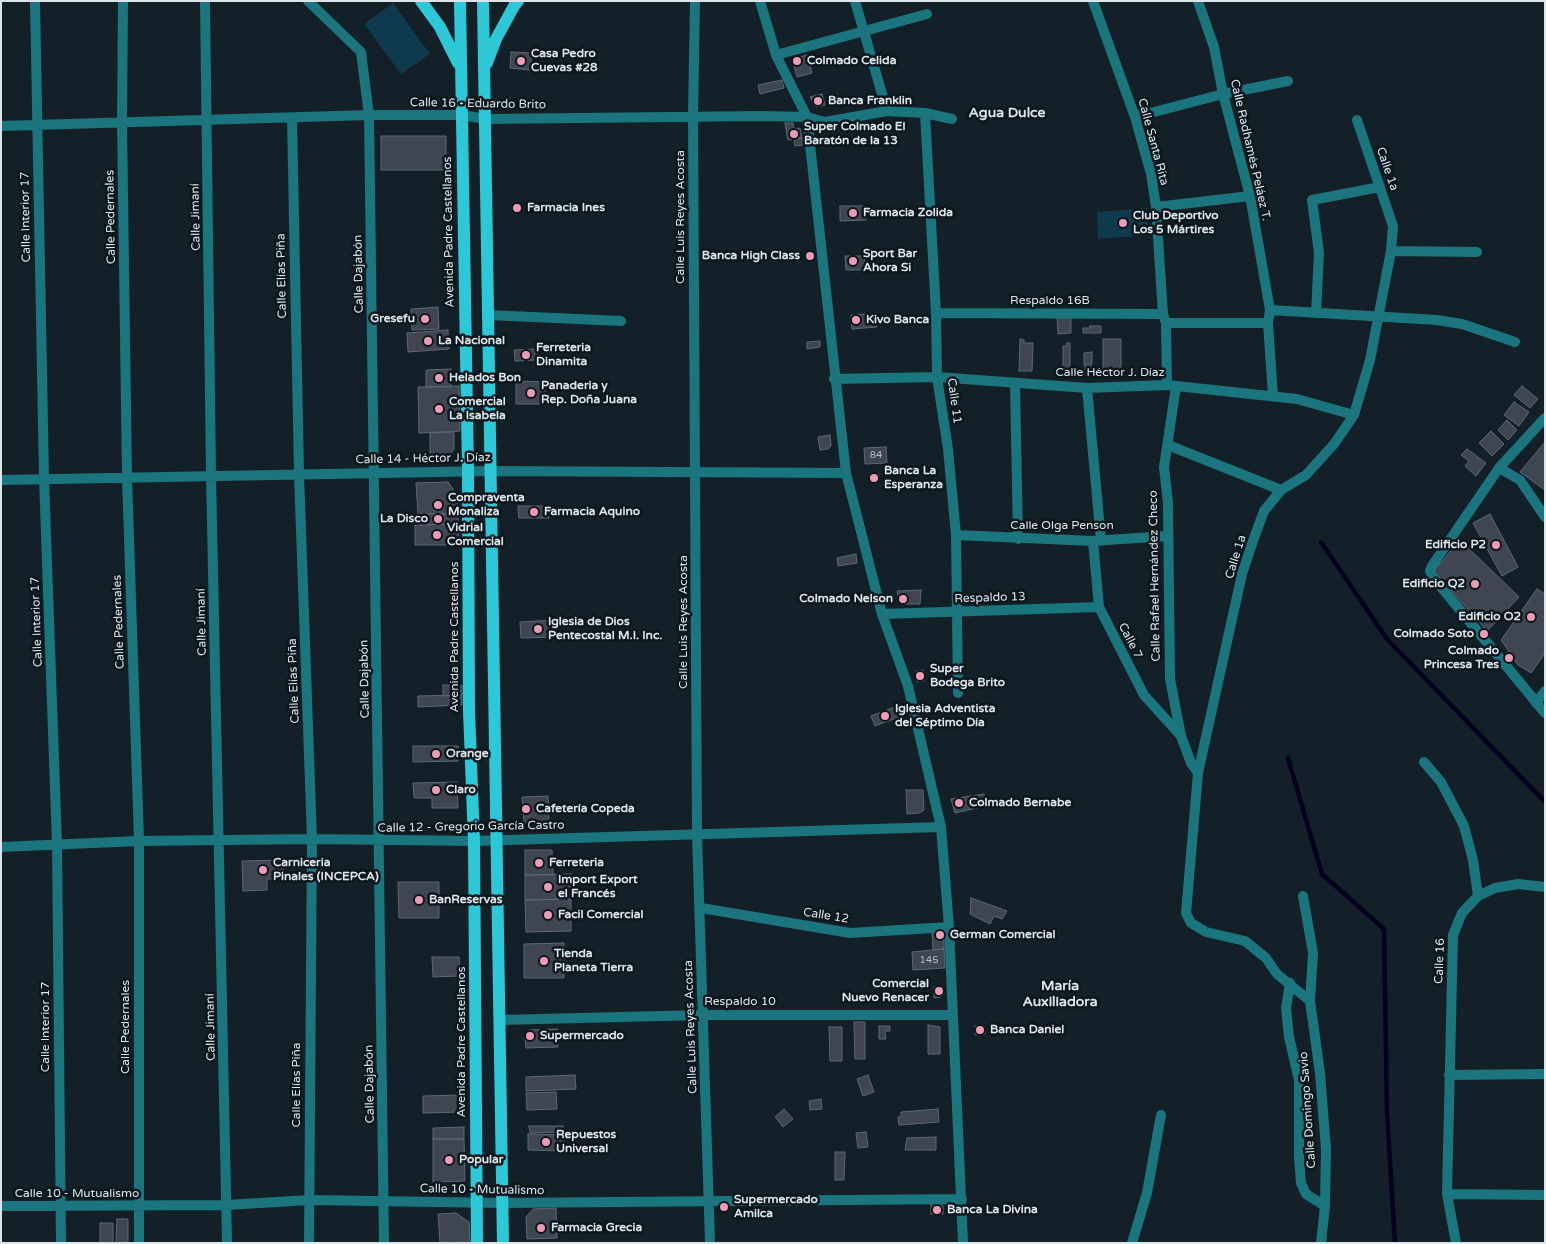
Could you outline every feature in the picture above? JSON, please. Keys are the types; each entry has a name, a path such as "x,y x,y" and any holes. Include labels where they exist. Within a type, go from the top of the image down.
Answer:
{"main road":[{"path":"422,1 440,27 460,66"},
{"name":"Avenida Padre Castellanos","path":"460,1 468,472 469,711 474,841 477,1243"},
{"path":"483,1 503,1243"},
{"path":"484,73 496,39 518,1"}],"street":[{"name":"Calle Interior 17","path":"35,1 44,478 57,844 61,1243"},
{"name":"Calle Pedernales","path":"123,1 122,123 127,476 139,841 139,1243"},
{"name":"Calle Jimaní","path":"205,1 211,475 227,1243"},
{"name":"Calle Dajabón","path":"308,1 361,52 369,115 384,1243"},
{"name":"Calle Luis Reyes Acosta","path":"695,1 693,117 697,836 701,908 702,1015 710,1243"},
{"path":"760,1 776,55 807,117 834,379 846,473 882,614 908,686 942,827 950,927 952,1015 963,1243"},
{"path":"855,1 886,111"},
{"name":"Calle Santa Rita","path":"1093,1 1135,117 1151,174 1156,207 1171,386"},
{"name":"Calle Radhamés Peláez T.","path":"1198,1 1214,47 1223,94 1250,196 1270,310 1268,323 1273,396"},
{"path":"776,55 927,14"},
{"path":"1135,117 1223,94 1288,81"},
{"name":"Calle 16 - Eduardo Brito","path":"1,126 369,115 461,115 486,119 807,117 825,122 886,111 925,113 952,119"},
{"name":"Calle 11","path":"925,113 936,312 937,377 948,448 956,535 958,693"},
{"name":"Calle Elías Piña","path":"292,118 299,474 312,839 309,1243"},
{"name":"Calle 1a","path":"1290,983 1276,974 1266,958 1245,941 1206,932 1191,923 1186,913 1198,773 1242,574 1264,511 1281,490 1306,475 1334,444 1354,415 1370,360 1391,251 1393,226 1357,120"},
{"path":"1316,313 1319,253 1312,200 1380,187"},
{"path":"1156,207 1250,196"},
{"path":"1391,251 1477,252"},
{"path":"1270,310 1437,320 1454,323 1515,342"},
{"name":"Respaldo 16B","path":"936,312 1268,323"},
{"path":"488,315 621,321"},
{"name":"Calle Héctor J. Díaz","path":"834,379 937,377 1087,388 1171,386 1297,399 1354,415"},
{"path":"1015,384 1018,539"},
{"name":"Calle Rafael Hernández Checo","path":"1171,386 1168,445 1164,467 1168,503 1170,679 1181,736"},
{"name":"Calle 7","path":"1087,388 1097,541 1099,607 1144,695 1181,736"},
{"path":"1545,418 1499,468 1430,571 1432,576 1545,713"},
{"path":"1168,445 1281,490"},
{"path":"1499,468 1520,480 1545,517"},
{"name":"Calle 14 - Héctor J. Díaz","path":"1,480 127,476 468,472 491,470 846,473"},
{"name":"Calle Olga Penson","path":"956,535 1097,541 1167,536"},
{"name":"Respaldo 13","path":"882,614 1099,607"},
{"path":"1536,703 1545,691"},
{"path":"1181,736 1191,763 1198,773"},
{"path":"1424,762 1441,782 1464,826 1473,860 1478,896"},
{"name":"Calle 12 - Gregorio García Castro","path":"1,847 139,841 312,839 474,841 697,836 942,827"},
{"name":"Calle 16","path":"1456,1243 1447,1194 1453,935 1462,913 1478,896 1495,888 1518,884 1545,888"},
{"name":"Calle Domingo Savio","path":"1303,896 1313,954 1310,1001 1320,1074 1326,1149 1325,1206 1320,1243"},
{"name":"Calle 12","path":"701,908 850,933 950,927"},
{"path":"1290,983 1310,1001"},
{"path":"1290,983 1286,1008 1289,1037 1299,1080 1301,1182 1306,1194 1325,1206"},
{"name":"Respaldo 10","path":"499,1020 702,1015 952,1015"},
{"path":"1449,1075 1545,1074"},
{"path":"1132,1243 1147,1193 1161,1115"},
{"path":"1447,1194 1545,1195"},
{"name":"Calle 10 - Mutualismo","path":"1,1206 60,1208 139,1207 227,1205 309,1200 502,1203 962,1199"}],"shaded area":[{"path":"393,3 430,54 401,74 364,24"},
{"name":"Club Deportivo Los 5 Mártires","path":"1147,208 1149,235 1098,239 1097,212"}],"building":[{"name":"Casa Pedro Cuevas #28","path":"511,52 532,53 530,70 510,68"},
{"path":"807,55 812,73 797,77 792,59"},
{"path":"782,80 784,88 760,94 758,85"},
{"name":"Banca Franklin","path":"822,94 825,105 816,107 810,97"},
{"name":"Super Colmado El Baratón de la 13","path":"785,123 793,123 794,129 800,128 802,138 788,140"},
{"path":"381,136 446,136 446,170 381,170"},
{"path":"802,138 803,145 795,146 794,139"},
{"name":"Farmacia Zolida","path":"840,206 865,206 866,220 840,221"},
{"name":"Banca High Class","path":"814,253 815,258 806,260 805,254"},
{"path":"845,256 865,256 865,270 846,270"},
{"name":"Gresefu","path":"438,307 439,329 412,330 411,309"},
{"path":"876,313 877,327 852,329 851,315"},
{"path":"1057,316 1071,316 1071,333 1058,334"},
{"path":"1090,326 1101,326 1101,333 1083,333 1083,328 1090,328"},
{"name":"La Nacional","path":"448,330 449,349 408,352 407,333"},
{"path":"1020,339 1024,340 1024,343 1033,343 1032,371 1019,371"},
{"path":"1103,339 1121,339 1121,370 1103,370"},
{"path":"820,341 820,347 807,349 807,342"},
{"path":"1067,343 1070,343 1070,374 1063,374 1063,346 1067,346"},
{"name":"Ferreteria Dinamita","path":"537,349 538,360 515,361 514,350"},
{"path":"1092,352 1092,364 1084,365 1084,353"},
{"path":"1085,366 1092,366 1092,375 1085,375"},
{"name":"Helados Bon","path":"451,369 451,387 426,387 426,370"},
{"name":"Panaderia y Rep. Doña Juana","path":"516,381 545,382 545,404 516,404"},
{"name":"Comercial La Isabela","path":"459,386 460,431 419,433 418,387"},
{"path":"1522,386 1538,399 1530,408 1514,395"},
{"path":"1514,402 1529,412 1519,426 1504,415"},
{"path":"1507,420 1517,430 1508,440 1498,430"},
{"path":"1491,431 1504,444 1492,456 1479,443"},
{"path":"454,432 454,449 447,458 430,459 430,433"},
{"path":"830,435 831,446 828,449 820,450 818,437"},
{"path":"1545,442 1545,490 1520,472"},
{"path":"886,447 887,463 865,464 864,448"},
{"path":"1467,449 1486,463 1476,476 1465,466 1469,461 1461,455"},
{"name":"Banca La Esperanza","path":"879,475 879,480 870,481 869,476"},
{"name":"Compraventa Monaliza","path":"448,482 458,496 458,514 418,514 416,483"},
{"name":"Farmacia Aquino","path":"518,506 549,506 549,518 519,518"},
{"name":"La Disco","path":"418,514 458,514 458,524 418,525"},
{"name":"Edificio P2","path":"1490,514 1518,567 1502,576 1473,523"},
{"name":"Vidrial Comercial","path":"458,524 459,545 415,545 415,525"},
{"name":"Edificio Q2","path":"1460,540 1519,597 1487,631 1434,571"},
{"path":"856,554 857,563 838,566 837,558"},
{"name":"Edificio O2","path":"1537,589 1545,594 1545,653 1531,673 1518,665 1501,640"},
{"path":"921,590 920,604 903,604 899,601 897,591"},
{"name":"Iglesia de Dios Pentecostal M.I. Inc.","path":"556,620 556,637 521,638 520,622"},
{"name":"Super Bodega Brito","path":"923,670 924,681 917,682 916,671"},
{"path":"443,685 462,685 462,695 443,696"},
{"path":"462,695 462,705 418,707 418,696"},
{"name":"Iglesia Adventista del Séptimo Día","path":"895,707 899,717 875,726 871,716"},
{"name":"Orange","path":"413,746 458,746 458,761 413,762"},
{"name":"Claro","path":"457,782 458,808 432,808 432,798 414,798 413,783"},
{"path":"906,790 923,790 924,810 919,813 907,814"},
{"path":"984,794 986,806 955,813 951,799"},
{"path":"548,796 549,821 524,823 522,797"},
{"name":"Ferreteria","path":"525,850 552,850 553,875 525,875"},
{"name":"Carniceria Pinales (INCEPCA)","path":"284,860 284,879 267,879 267,890 243,891 242,861"},
{"name":"Import Export el Francés","path":"571,874 571,899 525,900 525,875"},
{"name":"BanReservas","path":"398,882 439,882 439,918 399,918"},
{"path":"971,898 1007,911 1002,919 994,916 990,924 970,914"},
{"name":"Facil Comercial","path":"571,899 571,931 526,932 525,900"},
{"path":"944,931 944,949 933,950 932,932"},
{"name":"Tienda Planeta Tierra","path":"564,943 564,978 524,978 524,944"},
{"path":"944,949 945,968 913,970 912,952"},
{"path":"432,957 459,957 460,976 433,977"},
{"name":"Comercial Nuevo Renacer","path":"934,987 943,987 944,994 934,998"},
{"path":"854,1022 865,1022 865,1059 855,1059"},
{"path":"928,1025 940,1027 940,1054 928,1054"},
{"path":"879,1026 890,1026 890,1031 885,1031 886,1039 879,1039"},
{"name":"Banca Daniel","path":"975,1026 984,1026 985,1034 975,1035"},
{"path":"829,1027 842,1027 842,1061 830,1061"},
{"path":"557,1029 558,1047 526,1048 525,1037 529,1030"},
{"path":"575,1075 576,1089 526,1091 526,1077"},
{"path":"868,1075 874,1092 863,1096 857,1079"},
{"path":"556,1092 557,1109 527,1110 526,1093"},
{"path":"463,1095 463,1112 423,1113 423,1096"},
{"path":"821,1099 822,1109 810,1110 809,1101"},
{"path":"784,1109 793,1119 783,1127 775,1117"},
{"path":"938,1109 939,1122 899,1125 898,1117 901,1117 901,1112"},
{"path":"529,1126 563,1126 563,1132 530,1133"},
{"path":"464,1127 464,1139 433,1139 433,1128"},
{"path":"866,1132 868,1147 858,1148 856,1133"},
{"name":"Repuestos Universal","path":"528,1134 564,1135 564,1151 528,1150"},
{"path":"936,1137 936,1150 905,1150 907,1138"},
{"name":"Popular","path":"433,1139 464,1139 465,1181 433,1182"},
{"path":"835,1152 845,1152 844,1180 835,1180"},
{"name":"Banca La Divina","path":"931,1202 938,1202 943,1206 943,1214 931,1214"},
{"name":"Farmacia Grecia","path":"556,1208 557,1238 527,1239 526,1217 533,1209"},
{"path":"456,1213 469,1222 470,1242 440,1243 438,1214"},
{"path":"117,1219 128,1219 128,1243 116,1243"},
{"path":"100,1223 113,1223 113,1243 100,1243"}],"waterway":[{"path":"1321,542 1387,639 1545,802"},
{"path":"1288,758 1322,874 1384,929 1387,1113 1395,1243"}],"place":[{"name":"Casa Pedro Cuevas #28","path":"521,61"},
{"name":"Colmado Celida","path":"797,61"},
{"name":"Banca Franklin","path":"818,101"},
{"name":"Super Colmado El Baratón de la 13","path":"794,134"},
{"name":"Farmacia Ines","path":"517,208"},
{"name":"Farmacia Zolida","path":"853,213"},
{"name":"Club Deportivo Los 5 Mártires","path":"1123,223"},
{"name":"Banca High Class","path":"810,256"},
{"name":"Sport Bar Ahora Si","path":"853,261"},
{"name":"Gresefu","path":"425,319"},
{"name":"Kivo Banca","path":"856,320"},
{"name":"La Nacional","path":"428,341"},
{"name":"Ferreteria Dinamita","path":"526,355"},
{"name":"Helados Bon","path":"439,378"},
{"name":"Panaderia y Rep. Doña Juana","path":"531,393"},
{"name":"Comercial La Isabela","path":"439,409"},
{"name":"Banca La Esperanza","path":"874,478"},
{"name":"Compraventa Monaliza","path":"438,505"},
{"name":"Farmacia Aquino","path":"534,512"},
{"name":"La Disco","path":"438,519"},
{"name":"Vidrial Comercial","path":"437,535"},
{"name":"Edificio P2","path":"1496,545"},
{"name":"Edificio Q2","path":"1475,584"},
{"name":"Colmado Nelson","path":"903,599"},
{"name":"Edificio O2","path":"1531,617"},
{"name":"Iglesia de Dios Pentecostal M.I. Inc.","path":"538,629"},
{"name":"Colmado Soto","path":"1484,634"},
{"name":"Colmado Princesa Tres","path":"1509,658"},
{"name":"Super Bodega Brito","path":"920,676"},
{"name":"Iglesia Adventista del Séptimo Día","path":"885,716"},
{"name":"Orange","path":"436,754"},
{"name":"Claro","path":"436,790"},
{"name":"Colmado Bernabe","path":"959,803"},
{"name":"Cafetería Copeda","path":"526,809"},
{"name":"Ferreteria","path":"539,863"},
{"name":"Carniceria Pinales (INCEPCA)","path":"263,870"},
{"name":"Import Export el Francés","path":"548,887"},
{"name":"BanReservas","path":"419,900"},
{"name":"Facil Comercial","path":"548,915"},
{"name":"German Comercial","path":"940,935"},
{"name":"Tienda Planeta Tierra","path":"544,961"},
{"name":"Comercial Nuevo Renacer","path":"939,991"},
{"name":"Banca Daniel","path":"980,1030"},
{"name":"Supermercado","path":"530,1036"},
{"name":"Repuestos Universal","path":"546,1142"},
{"name":"Popular","path":"449,1160"},
{"name":"Supermercado Amilca","path":"724,1207"},
{"name":"Banca La Divina","path":"937,1210"},
{"name":"Farmacia Grecia","path":"541,1228"}],"district":[{"name":"Agua Dulce","path":"1007,113"},
{"name":"María Auxiliadora","path":"1060,994"}]}
